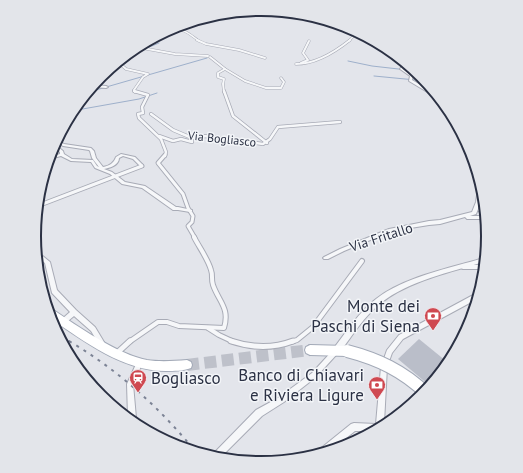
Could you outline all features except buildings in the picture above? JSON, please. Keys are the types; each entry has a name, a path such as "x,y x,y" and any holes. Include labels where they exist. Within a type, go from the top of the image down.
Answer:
{"main road":[{"path":"61,327 104,347 127,360 139,364 153,367 187,365"},
{"path":"310,350 342,351 375,359 395,368 411,378 421,388"}],"street":[{"path":"184,31 190,32 197,40 206,44 239,50 265,58"},
{"path":"309,41 303,53 308,60 296,64 309,63 333,52 352,36"},
{"path":"146,49 175,54 210,57 225,69 252,85 266,88 281,88 284,82 281,78"},
{"path":"115,354 131,340 158,322 167,322 179,326 224,328 227,321 225,310 211,280 212,271 188,226 192,222 193,216 183,194 158,163 162,161 166,151 164,142 139,118 138,114 143,113 142,107 148,95 134,91 143,77 148,74 126,69 122,66"},
{"path":"402,67 401,69 412,76 410,80 425,89"},
{"path":"225,69 218,73 218,77 224,79 223,86 229,103 230,112 233,116 267,142"},
{"path":"100,87 106,87"},
{"name":"Via Bogliasco","path":"150,114 173,130 192,138 204,136 245,142 267,142 278,127 340,122"},
{"path":"158,136 172,142 181,139 192,142 192,138"},
{"path":"62,144 90,149 94,158 102,168 115,177 128,184 143,187 174,209 178,208 190,211"},
{"path":"44,204 142,166 136,159 127,155 122,155 117,158 117,161 111,167 96,168 93,162 89,160 71,160 62,155 62,152 59,150"},
{"path":"56,156 62,155"},
{"path":"462,217 474,213 479,198"},
{"path":"462,217 481,218"},
{"name":"Via Fritallo","path":"326,258 391,230 462,217"},
{"path":"42,258 48,262 54,291 93,329 104,347"},
{"name":"Via Fritallo","path":"207,327 215,334 230,341 247,346 281,346 308,332 318,322 362,261"},
{"path":"220,453 259,413 281,400 342,351 378,301 394,291 411,284 481,261"},
{"path":"463,267 480,267"},
{"path":"380,422 384,367 389,352 401,338 473,298"},
{"path":"60,325 74,312"},
{"path":"132,415 130,384 139,364"},
{"path":"331,445 354,426 371,427"}],"waterway":[{"path":"149,47 159,43"},
{"path":"97,90 207,58"},
{"path":"348,61 372,66 406,70"},
{"path":"374,76 416,80"},
{"path":"82,109 139,99 157,93"}],"tunnel":[{"path":"187,365 310,350"}],"railway":[{"path":"67,340 71,342"},
{"path":"69,341 104,364 137,390 167,419 189,444"}],"place":[{"name":"Monte dei Paschi di Siena","path":"433,331"},
{"name":"Bogliasco","path":"138,393"},
{"name":"Banco di Chiavari e Riviera Ligure","path":"377,400"}]}
